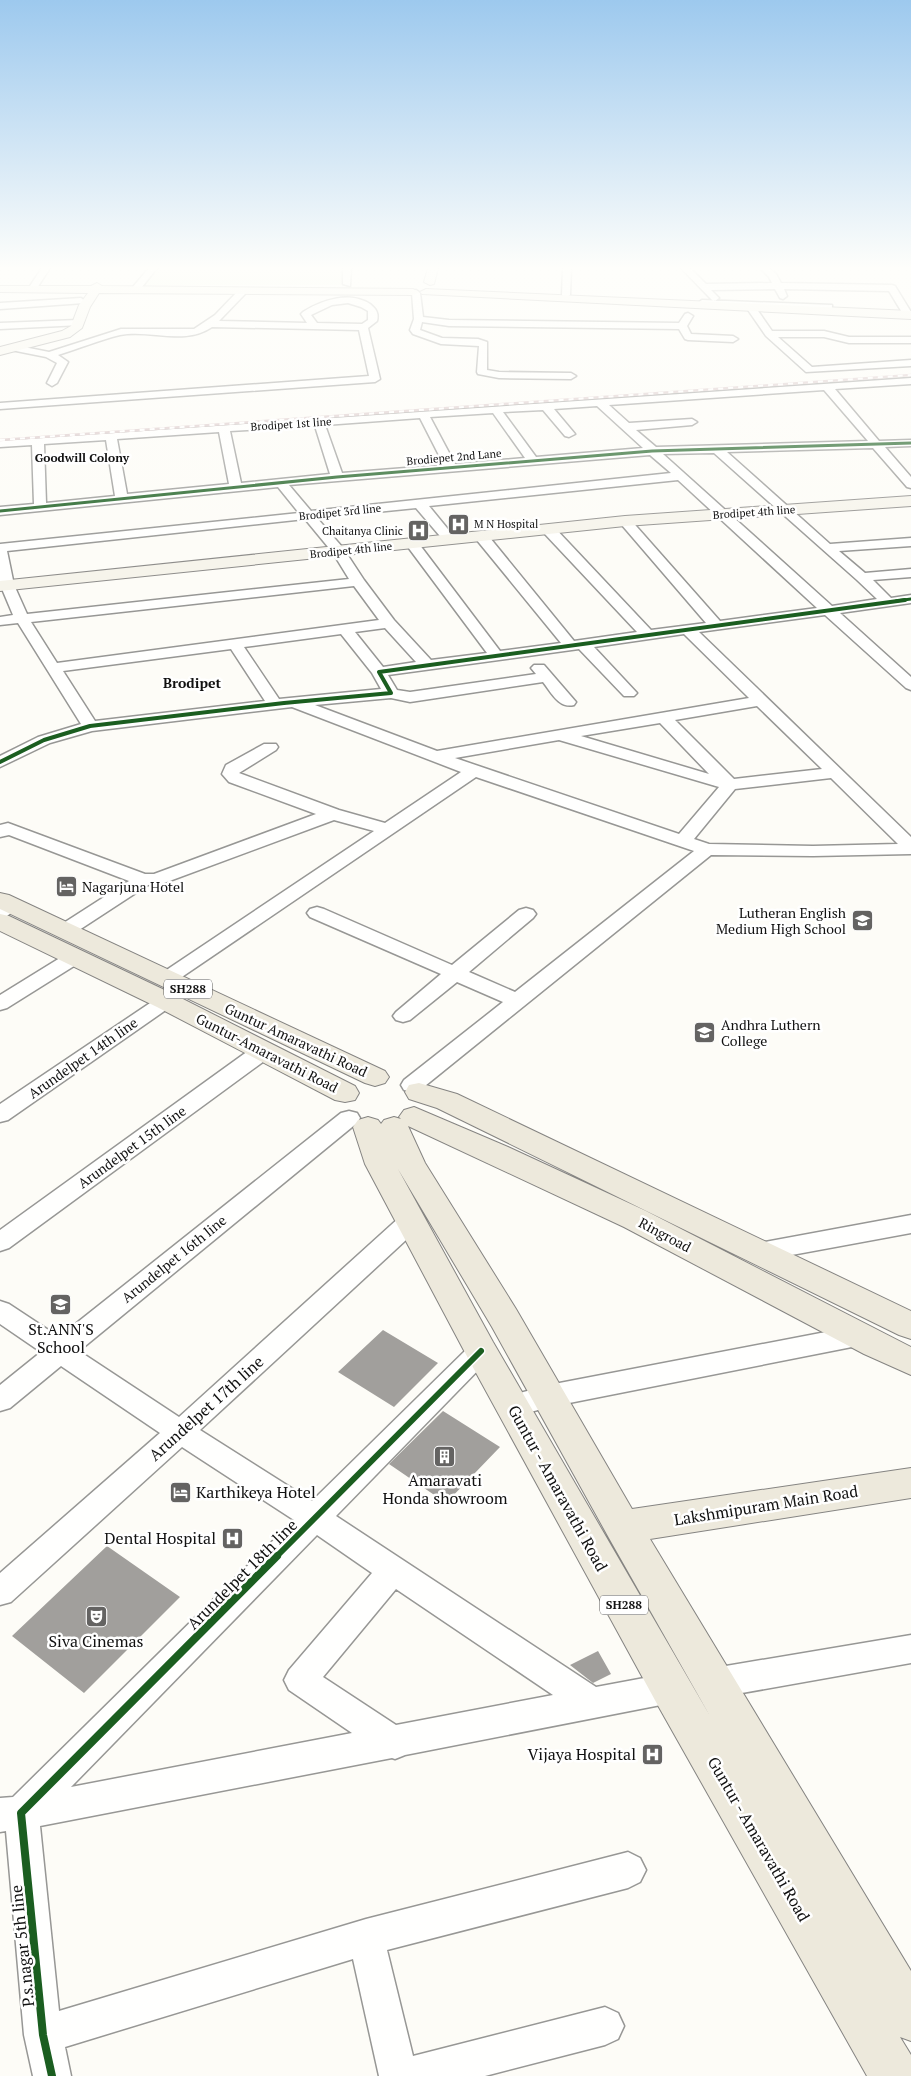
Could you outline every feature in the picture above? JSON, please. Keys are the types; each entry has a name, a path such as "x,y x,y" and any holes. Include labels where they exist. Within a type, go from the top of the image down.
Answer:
{"main road":[{"name":"Guntur Amaravathi Road","path":"3,909 66,930 166,990 375,1077"},
{"name":"Guntur-Amaravathi Road","path":"3,909 75,957 166,990 263,1051 386,1108"},
{"path":"375,1077 357,1083 386,1108"},
{"name":"SH288","path":"375,1077 395,1078 386,1108 410,1164 504,1318 622,1528 911,2018"},
{"name":"Ringroad","path":"386,1108 447,1101 911,1326"},
{"name":"Guntur - Amaravathi Road","path":"386,1108 380,1164 410,1222 671,1688 895,2076"},
{"name":"Ringroad","path":"386,1108 544,1175 636,1220 857,1336 911,1362"},
{"name":"Lakshmipuram Main Road","path":"622,1528 911,1483"}],"street":[{"path":"52,383 61,365"},
{"path":"0,406 375,380 372,365"},
{"path":"483,365 482,372 499,375 571,376"},
{"path":"804,365 810,370 884,365"},
{"name":"Brodipet 1st line","path":"0,444 826,386 909,383"},
{"path":"826,386 910,482"},
{"path":"599,402 911,685"},
{"path":"546,406 569,434"},
{"path":"495,409 533,461"},
{"path":"423,414 451,467"},
{"path":"318,422 337,477"},
{"path":"626,426 692,422"},
{"path":"224,428 236,488"},
{"path":"111,436 122,499"},
{"path":"38,442 40,508"},
{"name":"Brodiepet 2nd Lane","path":"0,511 337,477 652,451 911,444"},
{"path":"718,450 887,601"},
{"name":"Brodipet 3rd line","path":"0,549 680,476"},
{"path":"281,483 338,551 358,582 389,623 427,665"},
{"name":"Brodipet 4th line","path":"3,586 548,528 911,501"},
{"path":"419,503 450,539"},
{"path":"625,521 716,625"},
{"path":"548,528 647,634"},
{"path":"481,536 577,645 629,693"},
{"path":"827,548 911,542"},
{"path":"411,543 496,655"},
{"path":"0,549 3,586 52,668 90,726"},
{"path":"862,577 911,573"},
{"path":"0,621 358,582"},
{"path":"379,672 911,598"},
{"path":"52,668 236,645 389,623"},
{"path":"687,629 911,848"},
{"path":"346,630 379,672 391,693"},
{"path":"236,645 275,704"},
{"path":"525,651 568,702"},
{"path":"0,762 44,740 90,726 275,704 391,693 410,697 547,678"},
{"path":"436,756 760,701"},
{"path":"294,702 305,708 474,771 707,848 813,851 911,848"},
{"path":"663,717 730,784"},
{"path":"558,734 730,784 834,773"},
{"path":"270,747 232,769 230,774 235,778 333,814 388,829"},
{"name":"Arundelpet 14th line","path":"0,1115 166,990 388,829 474,771"},
{"path":"683,841 730,784"},
{"path":"0,832 8,828 143,880 157,879 333,814"},
{"name":"Arundelpet 16th line","path":"0,1400 386,1108 516,1000 707,848"},
{"path":"66,930 143,880"},
{"path":"317,913 516,1000"},
{"path":"403,1016 526,914"},
{"path":"0,1004 75,957"},
{"name":"Arundelpet 15th line","path":"0,1242 263,1051"},
{"name":"Arundelpet 17th line","path":"0,1592 180,1432 410,1222"},
{"path":"759,1252 911,1224"},
{"path":"0,1311 60,1353 315,1518 592,1703"},
{"path":"512,1406 549,1396 857,1336"},
{"name":"Arundelpet 18th line","path":"10,1814 315,1518 481,1351"},
{"path":"393,1570 300,1680 395,1743"},
{"path":"714,1683 911,1649"},
{"path":"10,1814 395,1743 671,1688"},
{"name":"P.s.nagar 5th line","path":"10,1814 43,2035 52,2076"},
{"path":"43,2035 366,1938 628,1870"},
{"path":"366,1938 398,2076"},
{"path":"411,2076 605,2026"}],"building":[{"path":"383,1330 438,1363 394,1407 338,1372"},
{"name":"Amaravati Honda showroom","path":"443,1411 500,1447 446,1503 389,1464"},
{"name":"Siva Cinemas","path":"107,1546 180,1597 84,1693 12,1636"},
{"path":"598,1651 611,1674 593,1683 570,1665"}],"railway":[{"path":"0,440 911,375"}],"cycle path":[{"path":"0,511 337,477 652,451 911,443"},
{"path":"0,762 44,740 90,726 284,703 391,693 379,672 911,599"},
{"path":"52,2076 43,2035 21,1813 481,1351"}],"place":[{"name":"M N Hospital","path":"458,524"},
{"name":"Chaitanya Clinic","path":"419,531"},
{"name":"Nagarjuna Hotel","path":"66,887"},
{"name":"Lutheran English Medium High School","path":"862,921"},
{"name":"Andhra Luthern College","path":"705,1033"},
{"name":"St.ANN'S School","path":"61,1305"},
{"name":"Amaravati Honda showroom","path":"445,1456"},
{"name":"Karthikeya Hotel","path":"180,1492"},
{"name":"Dental Hospital","path":"232,1538"},
{"name":"Siva Cinemas","path":"96,1617"},
{"name":"Vijaya Hospital","path":"652,1754"}],"district":[{"name":"Goodwill Colony","path":"82,458"},
{"name":"Brodipet","path":"192,683"}]}
